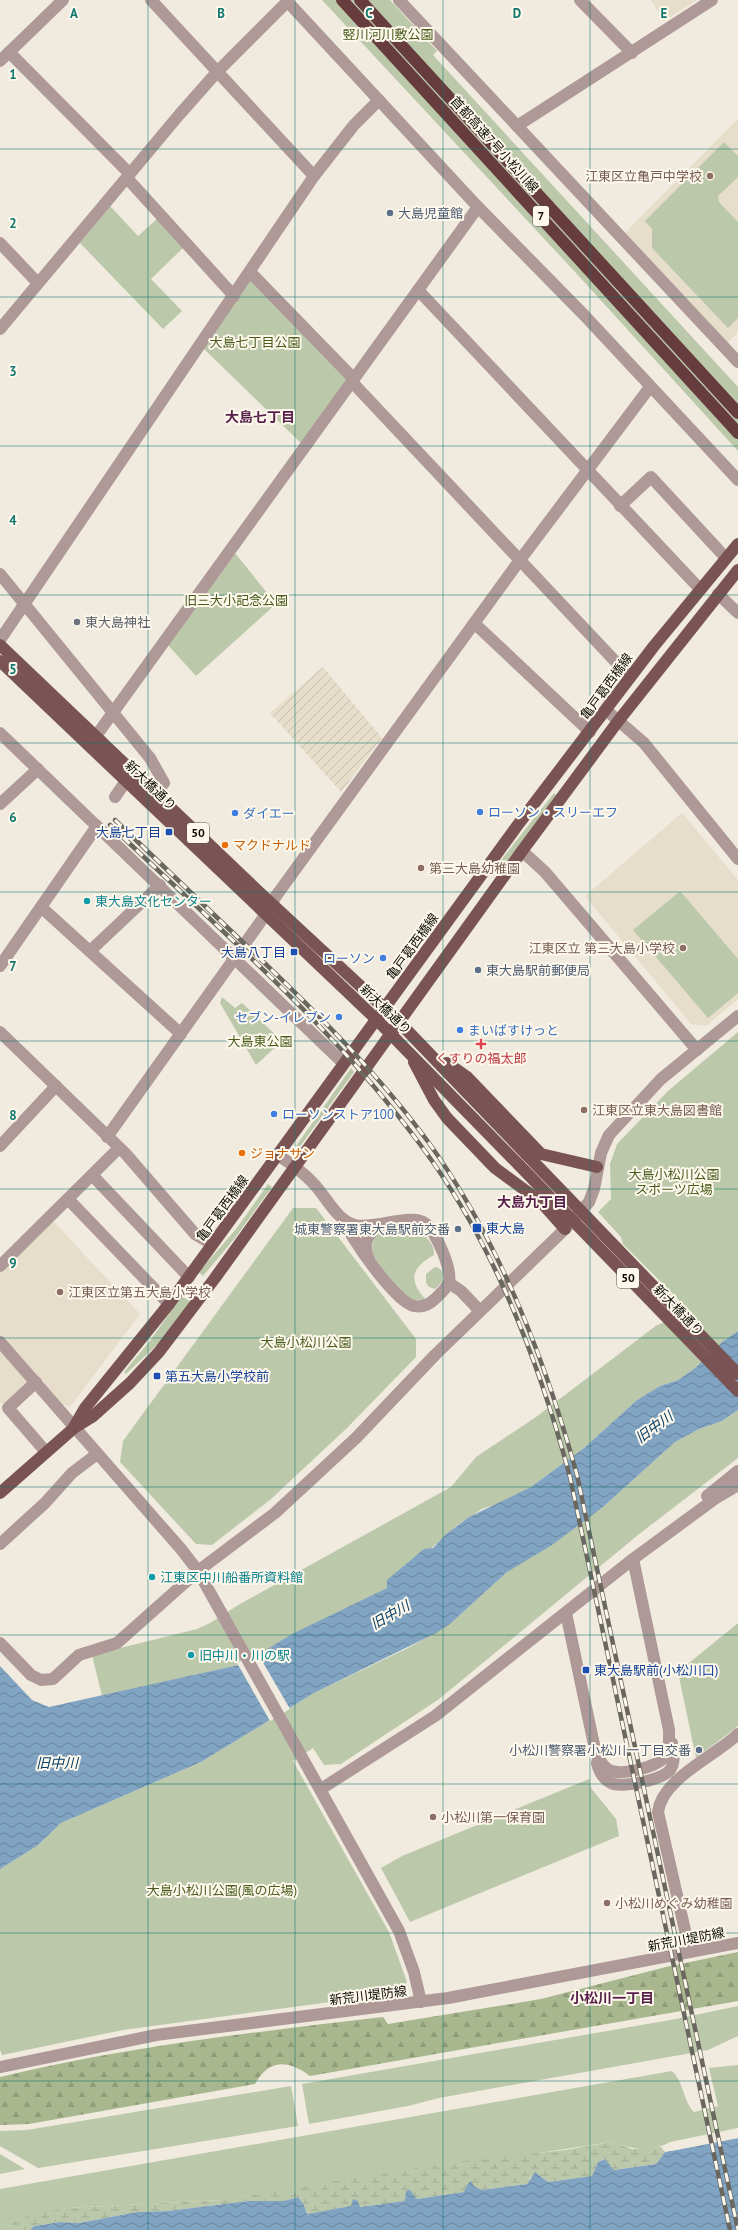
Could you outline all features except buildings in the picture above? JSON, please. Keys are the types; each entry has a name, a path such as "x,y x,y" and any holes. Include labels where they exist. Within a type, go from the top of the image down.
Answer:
{"highway":[{"name":"首都高速7号小松川線","path":"342,0 738,433"},
{"name":"首都高速7号小松川線","path":"360,0 738,413"}],"main road":[{"name":"亀戸葛西橋線","path":"74,1428 85,1408 181,1289 343,1063 517,826 699,588 738,544"},
{"name":"亀戸葛西橋線","path":"0,1493 74,1428 92,1418 130,1383 159,1352 215,1278 293,1166 522,851 619,720 738,570"},
{"name":"新大橋通り","path":"0,645 428,1050 738,1374"},
{"name":"新大橋通り","path":"0,661 376,1018 738,1391"},
{"path":"428,1050 467,1077 541,1154 597,1167"},
{"path":"410,1053 422,1079 447,1118 495,1168 542,1202 566,1229"},
{"path":"190,1275 199,1282 206,1283 215,1278"},
{"path":"181,1289 185,1288 192,1291 195,1295 193,1308"}],"street":[{"path":"0,60 63,0"},
{"path":"151,0 314,176"},
{"path":"399,0 738,362"},
{"path":"580,0 632,53"},
{"path":"517,126 712,0"},
{"path":"0,329 37,281 217,72 286,1 478,207 585,316 738,480"},
{"path":"9,52 129,176 234,296"},
{"path":"0,640 314,176 354,125 379,100"},
{"path":"96,736 478,207"},
{"path":"0,243 37,281"},
{"path":"250,272 630,677"},
{"path":"418,290 586,470 699,588"},
{"path":"107,1137 236,957 272,903 474,623 586,470 650,387"},
{"path":"620,506 651,477 725,557"},
{"path":"0,574 150,758 164,783 156,792"},
{"path":"718,594 738,613"},
{"path":"474,623 590,732"},
{"path":"606,710 644,743 738,859"},
{"path":"0,733 236,957 343,1063"},
{"path":"0,804 38,769"},
{"path":"115,797 126,781"},
{"path":"0,966 98,826"},
{"path":"522,851 545,872 697,1050"},
{"path":"90,951 160,885"},
{"path":"41,907 181,1034"},
{"path":"0,1643 31,1675 41,1680 53,1679 79,1655 117,1643 198,1571 275,1513 356,1438 420,1369 566,1229 589,1202 594,1189 597,1167 609,1135 617,1125 661,1079 738,1016"},
{"path":"0,1032 119,1148 195,1234 212,1244"},
{"path":"0,1146 56,1086"},
{"path":"0,1266 119,1148"},
{"path":"278,1155 314,1183 343,1219 352,1238 398,1296 407,1304 420,1307 431,1303 444,1291 449,1283 448,1266 433,1234 426,1224 417,1220 361,1226 350,1224 343,1219"},
{"path":"92,1175 190,1275"},
{"path":"68,1199 169,1304"},
{"path":"372,1263 366,1252 366,1240 378,1227 388,1223"},
{"path":"449,1283 461,1291 480,1311"},
{"path":"0,1342 181,1548 198,1571 302,1754 399,1931 414,1972 421,2002"},
{"path":"36,1382 8,1408 46,1452"},
{"path":"0,1544 45,1503 72,1473 97,1454"},
{"path":"633,1559 686,1512 738,1471"},
{"path":"321,1790 435,1716 633,1559 716,1498 738,1485"},
{"path":"566,1612 596,1754 608,1769 614,1772 653,1766 667,1753 670,1730 633,1559"},
{"path":"690,1952 658,1812 659,1803 663,1796 690,1770 738,1734"},
{"name":"新荒川堤防線","path":"0,2067 156,2035 421,2002 738,1943"}],"shaded area":[{"path":"651,0 697,0 664,21"},
{"name":"江東区立亀戸中学校","path":"738,119 738,332 727,344 625,233"},
{"path":"323,667 382,738 341,792 270,713"},
{"name":"江東区立 第三大島小学校","path":"682,813 738,880 738,999 706,1026 691,1024 585,896"},
{"name":"江東区立第五大島小学校","path":"52,1220 140,1314 70,1407 62,1404 0,1334 0,1270"},
{"path":"0,1351 30,1385 10,1403 0,1403"}],"green space":[{"name":"竪川河川敷公園","path":"322,0 390,0 437,51 433,55 738,387 738,451 576,273"},
{"name":"江東区立亀戸中学校","path":"724,142 738,156 738,177 718,196 719,202 738,222 738,318 728,328 652,248 652,229 645,221"},
{"path":"110,206 138,236 158,218 184,247 151,279 182,311 163,329 80,243"},
{"name":"大島七丁目公園","path":"252,278 350,383 304,446 202,347 248,279"},
{"name":"旧三大小記念公園","path":"235,553 276,604 196,676 167,644"},
{"path":"554,793 556,795 510,858 493,876 490,874"},
{"path":"679,892 681,892 738,959 738,993 708,1018 633,930"},
{"name":"大島東公園","path":"222,997 235,1008 242,1003 282,1041 256,1065 220,1003"},
{"name":"大島小松川公園 スポーツ広場","path":"738,1032 738,1331 722,1342 695,1368 678,1380 660,1386 637,1400 584,1448 531,1487 500,1503 482,1509 456,1526 387,1588 243,1664 102,1696 92,1655 197,1629 210,1623 240,1604 451,1487 476,1457 536,1417 657,1325 692,1313 623,1244 621,1237 598,1212 611,1199 610,1164 617,1144 668,1091"},
{"path":"351,1068 354,1072 299,1148 296,1146"},
{"path":"268,1184 272,1187 235,1238 203,1276 199,1272 236,1229"},
{"name":"大島小松川公園","path":"293,1208 316,1208 416,1339 416,1357 347,1428 271,1499 212,1545 196,1544 120,1462 123,1441"},
{"path":"406,1229 416,1231 429,1240 434,1250 434,1255 421,1265 415,1275 416,1286 426,1300 409,1301 381,1269 373,1250 373,1242 378,1234"},
{"path":"435,1267 439,1268 443,1272 442,1282 435,1289 429,1287 426,1283 426,1274"},
{"path":"182,1296 191,1302 162,1340 126,1374 124,1372 149,1342"},
{"name":"大島小松川公園(風の広場)","path":"738,1410 738,1458 638,1535 439,1699 341,1764 324,1765 313,1748 293,1761 389,1932 407,1982 397,1993 123,2030 2,2055 0,2050 0,1869 37,1846 61,1823 201,1762 314,1693 408,1648 450,1624 507,1572 603,1507 675,1442 699,1429 722,1421"},
{"path":"738,1623 738,1726 696,1758 678,1672"},
{"path":"589,1779 591,1788 616,1819 619,1836 410,1922 381,1868 402,1856"},
{"path":"738,1952 738,2001 310,2076 295,2067 280,2064 267,2070 255,2084 29,2124 0,2125 0,2077 47,2066 190,2041 383,2017 388,2024 541,1999 666,1967"},
{"path":"738,2006 738,2036 708,2050 439,2098 408,2106 309,2124 302,2084 676,2019"},
{"path":"738,2065 738,2128 670,2142 656,2148 641,2149 612,2142 222,2200 67,2208 12,2223 5,2230 0,2230 0,2189 672,2071 679,2080 690,2108 694,2112 718,2106 709,2068"},
{"path":"291,2086 298,2126 38,2168 0,2146 0,2131 27,2130"},
{"path":"612,2142 632,2149 661,2147 665,2152 656,2164 614,2170 604,2159 598,2162 592,2176 548,2182 541,2176 530,2177 528,2184 481,2190 467,2185 465,2192 416,2199 406,2191 406,2201 307,2214 304,2205 298,2197 284,2201 248,2201 168,2211 137,2212 79,2223 59,2222 34,2226 30,2230 5,2230 12,2223 32,2214 67,2208 222,2200 446,2163 565,2150"},
{"path":"0,2154 25,2169 0,2174"}],"water":[{"name":"旧中川","path":"738,1331 738,1410 722,1421 699,1429 675,1442 603,1507 552,1545 507,1572 450,1624 436,1633 314,1693 201,1762 61,1823 37,1846 0,1869 0,1666 32,1700 49,1707 243,1664 292,1634 387,1588 387,1580 424,1549 433,1548 445,1535 469,1517 531,1487 584,1448 637,1400 660,1386 678,1380 695,1368 722,1342"},
{"path":"738,2138 738,2230 30,2230 34,2226 60,2222 79,2223 137,2212 168,2211 248,2201 284,2201 298,2197 304,2205 307,2214 351,2206 353,2199 358,2201 360,2207 405,2201 406,2191 410,2190 417,2199 464,2192 467,2185 471,2181 474,2186 481,2190 527,2184 535,2172 548,2182 592,2176 598,2162 605,2159 614,2170 656,2164 665,2152"}],"pier":[{"path":"257,1652 290,1709 270,1721 237,1663"},
{"path":"738,2136 738,2138 671,2151 671,2149"}],"railway":[{"path":"115,820 298,996 367,1067 388,1091 429,1143 478,1220 518,1303 550,1388 577,1475 738,2230"},
{"path":"110,825 233,940 313,1019 351,1060 387,1103 422,1147 448,1184 492,1263 511,1305 529,1347 544,1390 570,1477 730,2230"}],"place":[{"name":"江東区立亀戸中学校","path":"710,176"},
{"name":"大島児童館","path":"390,213"},
{"name":"東大島神社","path":"77,622"},
{"name":"ローソン・スリーエフ","path":"480,812"},
{"name":"ダイエー","path":"235,813"},
{"name":"大島七丁目","path":"169,832"},
{"name":"マクドナルド","path":"225,845"},
{"name":"第三大島幼稚園","path":"421,868"},
{"name":"東大島文化センター","path":"87,901"},
{"name":"江東区立 第三大島小学校","path":"683,948"},
{"name":"大島八丁目","path":"294,952"},
{"name":"ローソン","path":"383,958"},
{"name":"東大島駅前郵便局","path":"478,970"},
{"name":"セブン-イレブン","path":"339,1017"},
{"name":"まいばすけっと","path":"460,1030"},
{"name":"くすりの福太郎","path":"481,1044"},
{"name":"江東区立東大島図書館","path":"584,1110"},
{"name":"ローソンストア100","path":"274,1114"},
{"name":"ジョナサン","path":"242,1153"},
{"name":"東大島","path":"477,1228"},
{"name":"城東警察署東大島駅前交番","path":"458,1229"},
{"name":"江東区立第五大島小学校","path":"60,1292"},
{"name":"第五大島小学校前","path":"157,1376"},
{"name":"江東区中川船番所資料館","path":"152,1577"},
{"name":"旧中川・川の駅","path":"191,1655"},
{"name":"東大島駅前(小松川口)","path":"586,1670"},
{"name":"小松川警察署小松川一丁目交番","path":"699,1750"},
{"name":"小松川第一保育園","path":"433,1817"},
{"name":"小松川めぐみ幼稚園","path":"607,1903"}],"district":[{"name":"大島七丁目","path":"260,417"},
{"name":"大島九丁目","path":"532,1202"},
{"name":"小松川一丁目","path":"612,1998"}]}
